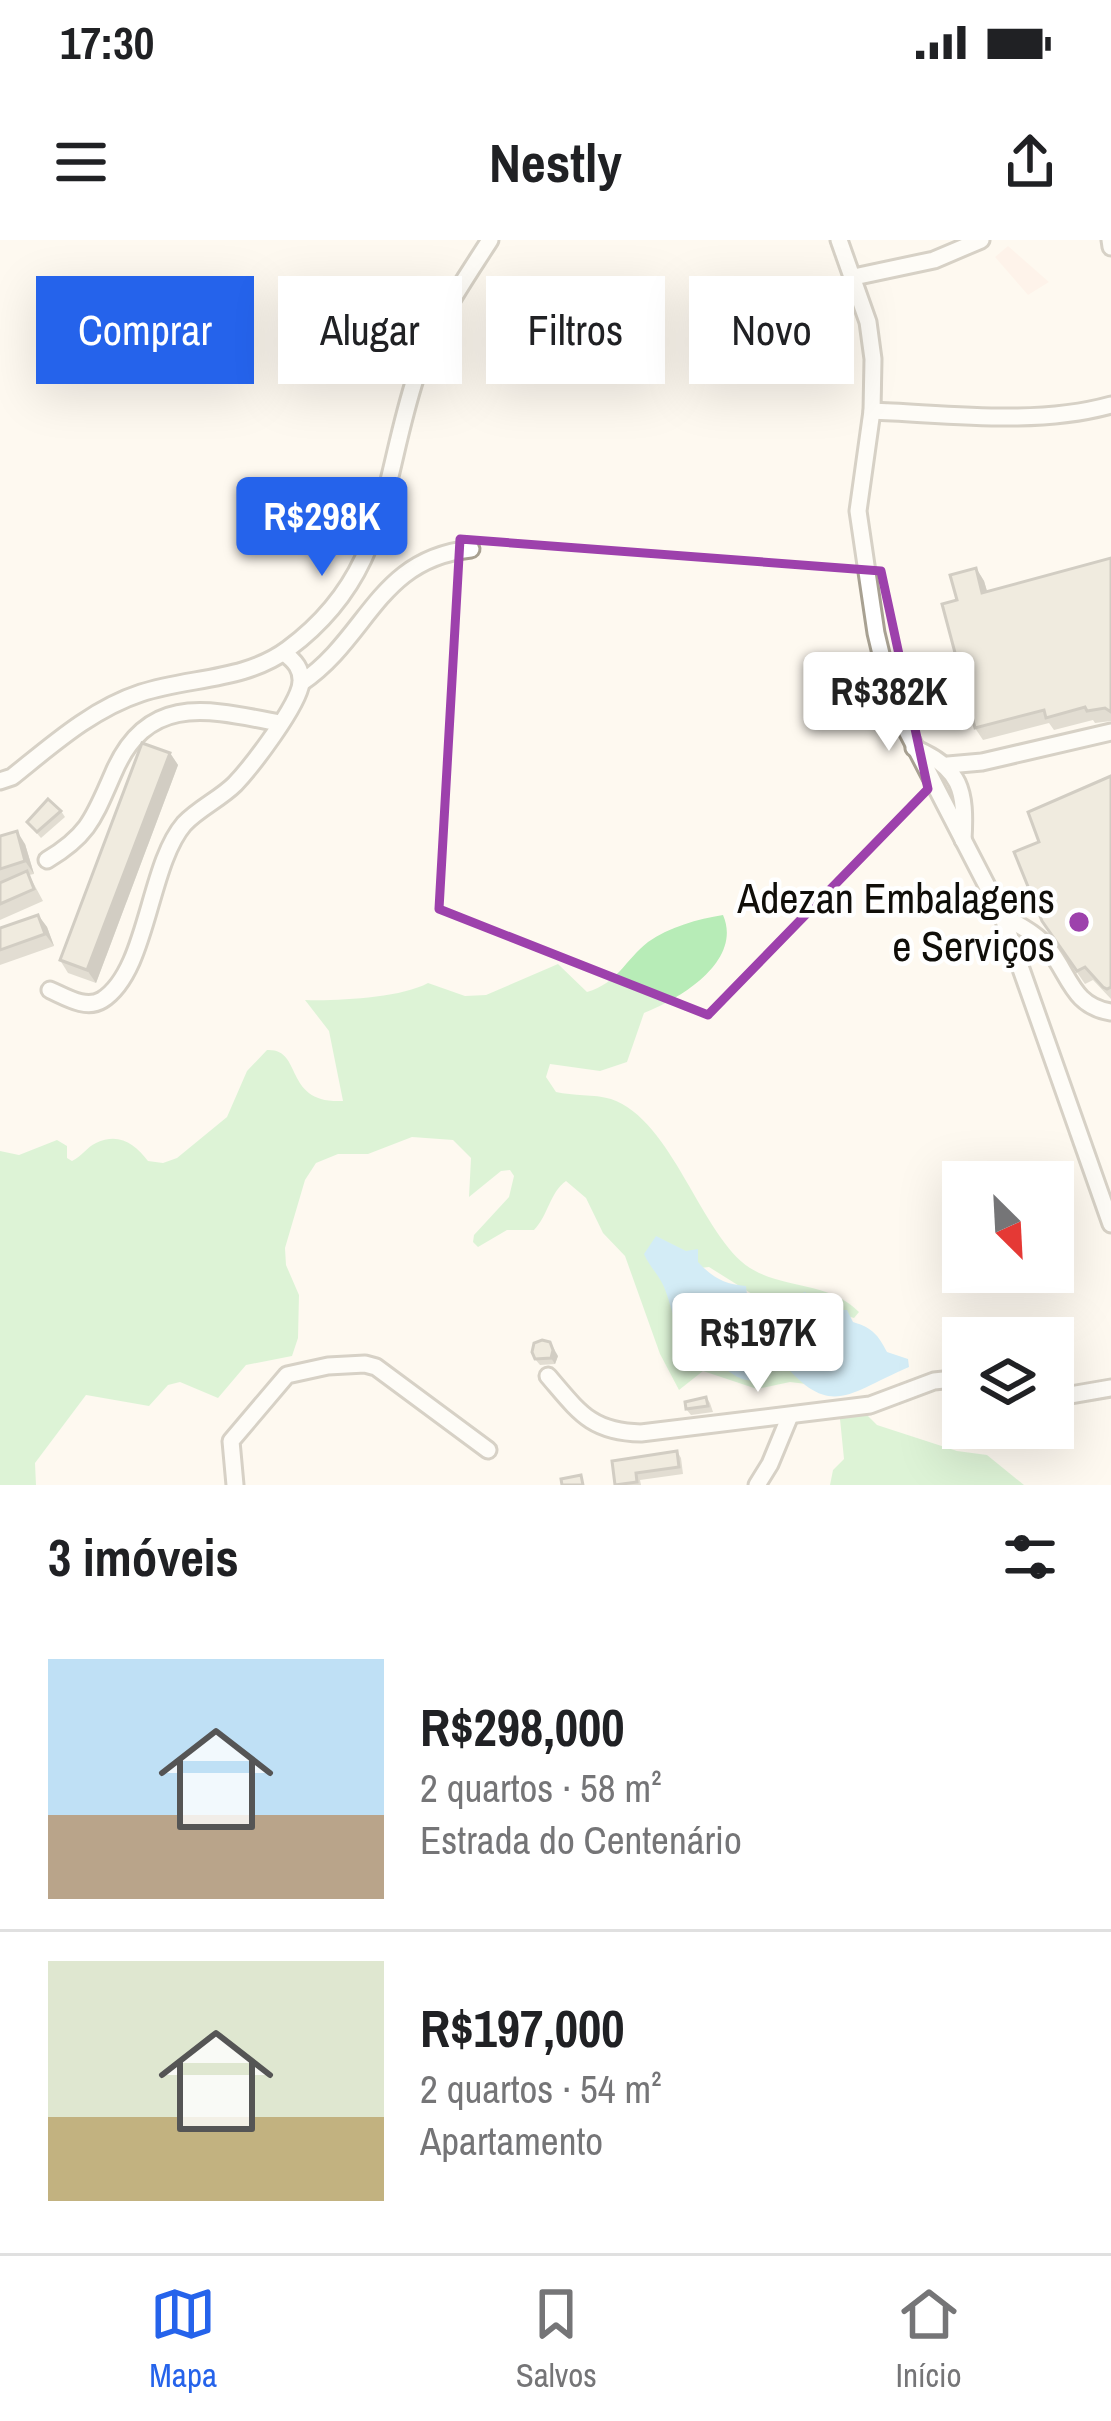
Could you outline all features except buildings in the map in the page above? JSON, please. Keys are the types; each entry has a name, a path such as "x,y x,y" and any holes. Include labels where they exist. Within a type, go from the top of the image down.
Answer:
{"street":[{"path":"0,781 112,704 167,686 230,676 284,652 317,626 364,563 382,521 416,376 435,327 490,240"},
{"path":"839,240 854,276"},
{"path":"981,240 934,260 854,277 874,359 858,511 862,554 893,704 1001,915 1111,1224"},
{"path":"872,411 1043,416 1111,405"},
{"path":"50,990 88,1004 98,1003 114,989 128,968 173,838 191,817 236,783 293,705 301,682 325,663 383,593 408,571 442,552 471,549"},
{"path":"284,652 296,662 301,682"},
{"path":"47,860 83,834 129,744 155,719 213,711 279,723"},
{"path":"914,748 948,765 982,762 1111,732"},
{"path":"948,765 964,806 963,840"},
{"path":"1001,915 1037,936 1082,1002 1111,1012"},
{"path":"235,1485 231,1448 235,1434 287,1375 309,1369 376,1367 488,1450"},
{"path":"548,1376 593,1425 660,1432 871,1405 942,1380"},
{"path":"1074,1394 1111,1388"},
{"path":"757,1485 789,1418"}],"highlighted area":[{"path":"460,539 881,571 928,789 708,1015 439,909"}],"shaded area":[{"path":"1008,246 1049,282 1028,295 995,257"}],"green space":[{"path":"723,915 727,932 716,963 690,988 644,1013 627,1062 600,1071 550,1064 546,1077 556,1092 611,1099 633,1111 669,1153 716,1231 750,1268 835,1295 859,1312 854,1318 817,1307 768,1304 709,1267 683,1270 752,1366 782,1366 806,1384 790,1382 757,1389 703,1371 679,1390 660,1354 625,1256 603,1233 586,1198 566,1181 534,1230 507,1230 478,1247 474,1235 509,1197 514,1176 510,1170 501,1171 469,1197 471,1158 453,1140 412,1137 368,1154 338,1154 316,1163 305,1180 285,1248 286,1265 299,1295 298,1338 292,1356 246,1365 218,1398 180,1382 168,1385 149,1406 86,1395 35,1463 36,1485 0,1485 0,1151 19,1155 57,1140 67,1146 67,1158 72,1161 93,1145 119,1139 148,1161 163,1163 177,1158 227,1117 247,1071 267,1050 286,1058 311,1094 343,1101 329,1031 305,1000 385,995 428,983 465,996 486,995 558,964 587,992 614,977 656,937 684,924"},
{"path":"851,1407 859,1407 877,1425 942,1449 987,1455 1024,1485 830,1485 833,1470 844,1459 840,1419"}],"water":[{"path":"656,1236 686,1251 698,1249 703,1268 725,1282 746,1286 748,1303 760,1310 805,1292 829,1310 847,1310 853,1322 874,1333 887,1352 908,1359 909,1367 839,1396 812,1389 778,1357 762,1363 763,1377 756,1380 734,1375 708,1354 696,1355 683,1340 664,1287 644,1254"}],"place":[{"name":"Adezan Embalagens e Serviços","path":"1079,922"}]}
